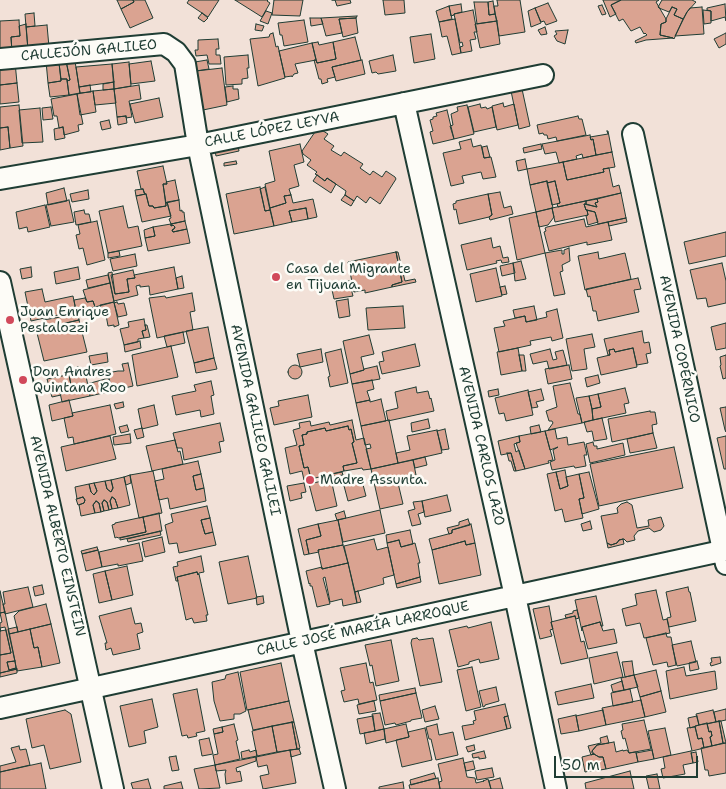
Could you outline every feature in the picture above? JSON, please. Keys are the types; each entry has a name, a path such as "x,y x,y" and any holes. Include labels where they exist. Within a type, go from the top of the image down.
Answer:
{"street":[{"name":"CALLEJÓN GALILEO","path":"0,59 164,44 176,52"},
{"name":"AVENIDA GALILEO GALILEI","path":"176,52 184,64 198,145 302,642 335,789"},
{"name":"CALLE LÓPEZ LEYVA","path":"0,179 198,145 543,75"},
{"name":"AVENIDA CARLOS LAZO","path":"404,104 515,596 556,789"},
{"name":"AVENIDA COPÉRNICO","path":"633,134 725,555"},
{"name":"AVENIDA ALBERTO EINSTEIN","path":"0,282 113,789"},
{"name":"CALLE JOSÉ MARÍA LARROQUE","path":"0,708 515,596 725,555"}],"building":[{"path":"117,0 133,0 134,2 121,9"},
{"path":"133,0 145,0 153,18 130,28 121,9 134,2"},
{"path":"189,0 219,0 208,17 187,3"},
{"path":"235,0 268,0 270,3 262,17"},
{"path":"274,0 303,0 300,16 272,15"},
{"path":"335,0 350,0 351,3 337,6"},
{"path":"383,0 404,0 405,13 385,15"},
{"path":"497,0 520,0 525,32 499,36 494,6 498,6"},
{"path":"603,0 621,0 611,5 616,14 610,17"},
{"path":"621,0 659,0 656,2 666,19 666,22 661,24 660,35 673,38 646,40 636,43 635,41 647,35 644,34 640,27 631,31 623,19 619,21 611,5"},
{"path":"662,0 692,0 696,2 683,19 674,15 677,9 672,7 669,12 659,8"},
{"path":"493,1 495,14 489,15 488,2"},
{"path":"474,2 488,2 489,15 495,14 497,21 477,24"},
{"path":"548,3 557,21 546,25 544,21 541,22 535,8"},
{"path":"461,4 462,12 451,16 449,6"},
{"path":"725,4 726,21 725,17 711,21 711,11 707,10 707,8"},
{"path":"602,5 606,14 602,15 598,6"},
{"path":"449,6 452,19 439,22 436,11"},
{"path":"672,7 677,9 674,15 683,19 674,39 660,35 661,24 666,22"},
{"path":"702,7 704,34 675,36 690,8"},
{"path":"535,8 541,23 531,27 528,11"},
{"path":"473,10 477,32 474,32 476,39 470,40 472,51 461,53 460,47 463,46 462,42 460,43 454,14"},
{"path":"703,10 711,11 711,23 704,24"},
{"path":"266,11 272,13 268,24 260,21"},
{"path":"34,13 35,26 26,27 25,14"},
{"path":"202,13 208,18 204,22 198,18"},
{"path":"357,16 356,18 339,19 342,33 326,36 321,18"},
{"path":"310,18 321,18 323,24 311,26"},
{"path":"356,18 358,33 343,37 339,19"},
{"path":"455,19 461,53 452,55 447,36 442,37 439,22"},
{"path":"19,20 20,36 11,37 12,52 0,53 0,21"},
{"path":"304,20 308,42 284,46 278,23"},
{"path":"497,21 500,44 480,48 475,24"},
{"path":"26,24 28,50 12,52 11,37 20,36 19,26"},
{"path":"256,24 264,26 262,31 255,30"},
{"path":"47,25 49,47 28,50 26,27"},
{"path":"545,27 547,34 541,35 538,30"},
{"path":"568,30 565,44 557,41 554,36 557,34 555,31"},
{"path":"273,33 285,78 258,86 250,39 269,37"},
{"path":"726,33 726,44 719,48 714,39"},
{"path":"431,34 435,59 414,63 410,37"},
{"path":"355,37 361,60 332,67 335,77 327,79 328,82 322,84 314,60 317,63 336,59 333,42"},
{"path":"218,39 219,49 216,49 216,55 220,55 221,64 209,64 207,55 196,56 195,50 198,50 198,40"},
{"path":"318,42 319,45 333,42 336,59 317,63 312,43"},
{"path":"312,43 316,60 295,64 298,73 292,77 285,77 279,51"},
{"path":"74,55 80,93 69,95 67,81 70,80 65,56"},
{"path":"248,55 248,78 242,79 242,84 226,85 224,57"},
{"path":"393,55 396,71 372,73 369,61"},
{"path":"65,56 70,80 67,81 67,79 61,79 59,63"},
{"path":"207,60 209,69 196,71 195,62"},
{"path":"362,60 365,74 336,81 332,67"},
{"path":"46,61 59,63 61,81 48,83"},
{"path":"151,61 155,81 131,84 129,64"},
{"path":"15,62 17,83 0,85 0,64"},
{"path":"129,62 131,86 114,89 112,64"},
{"path":"112,64 114,82 79,87 76,67"},
{"path":"222,68 227,105 203,110 196,71"},
{"path":"61,79 67,79 69,95 50,97 48,83 61,81"},
{"path":"114,82 114,89 103,90 103,84"},
{"path":"17,83 19,102 0,104 0,85"},
{"path":"90,85 91,92 80,93 79,87"},
{"path":"139,85 141,99 129,101 132,117 117,117 114,89"},
{"path":"233,86 233,89 238,89 239,99 227,102 225,87"},
{"path":"114,89 116,103 95,105 93,91"},
{"path":"522,89 530,126 519,129 511,91"},
{"path":"93,91 96,112 80,115 77,94"},
{"path":"77,94 83,124 78,125 79,131 64,135 63,127 59,128 57,116 54,116 51,99"},
{"path":"159,98 163,117 135,123 130,104"},
{"path":"503,103 504,107 514,104 518,125 497,130 492,106"},
{"path":"480,104 481,108 486,107 487,109 492,107 496,127 474,132 468,107"},
{"path":"19,105 23,146 10,148 8,127 0,128 0,107"},
{"path":"467,105 474,134 454,139 450,126 453,125 451,114 458,111 457,107"},
{"path":"51,107 53,119 43,120 42,108"},
{"path":"40,108 43,142 22,143 19,110"},
{"path":"447,110 454,139 433,144 430,132 433,131 430,120 437,116 436,113"},
{"path":"126,116 127,123 118,125 117,117"},
{"path":"578,116 579,119 582,119 586,135 557,141 556,137 548,139 547,135 539,134 537,125"},
{"path":"109,120 111,128 102,130 100,122"},
{"path":"8,127 10,148 0,150 0,128"},
{"path":"63,127 65,138 55,140 54,129"},
{"path":"317,129 328,134 324,139 334,146 331,150 341,156 344,152 363,164 360,168 370,175 373,171 382,177 386,171 395,177 396,179 380,204 370,197 366,203 357,196 354,201 345,195 346,191 327,178 325,181 307,165 311,160 302,151"},
{"path":"608,131 612,152 596,155 593,139 591,140 590,137 608,134"},
{"path":"590,135 591,140 593,139 596,155 583,158 582,154 576,156 577,159 559,163 556,152 545,154 542,144"},
{"path":"471,139 473,147 481,145 484,158 491,157 496,177 483,179 481,172 462,176 464,183 451,186 443,153 461,149 459,142"},
{"path":"300,144 304,162 294,165 299,186 289,189 291,195 284,196 286,203 270,208 265,184 275,181 269,151"},
{"path":"541,144 542,149 524,153 523,148"},
{"path":"238,146 239,151 216,156 215,151"},
{"path":"487,146 490,157 484,158 482,147"},
{"path":"612,152 615,167 603,169 604,172 567,180 563,162"},
{"path":"525,159 527,169 518,171 516,161"},
{"path":"236,161 237,164 224,166 224,163"},
{"path":"563,162 567,180 604,172 603,169 609,168 613,187 619,185 621,193 558,207 557,204 560,203 555,181 530,185 527,169"},
{"path":"163,166 167,184 163,184 166,206 154,208 149,206 146,194 141,189 137,171"},
{"path":"317,175 325,181 327,178 336,184 331,193 313,181"},
{"path":"175,180 179,200 166,203 163,184"},
{"path":"547,181 553,208 536,212 530,185"},
{"path":"555,181 560,203 552,205 547,183"},
{"path":"260,187 265,211 270,210 274,226 234,234 226,194"},
{"path":"265,187 270,210 265,211 260,189"},
{"path":"64,188 67,201 48,205 46,193"},
{"path":"143,189 145,194 136,196 135,190"},
{"path":"88,190 89,199 72,202 70,194"},
{"path":"500,192 504,208 511,206 513,214 490,220 489,217 492,215 488,194"},
{"path":"621,193 626,218 598,224 595,212 586,210 584,204 597,207 595,203 598,202 597,199"},
{"path":"146,194 149,206 154,208 166,206 167,202 171,216 142,222 136,196"},
{"path":"488,194 492,215 459,224 453,204 456,201"},
{"path":"291,195 293,203 313,199 317,217 308,219 306,208 289,211 292,222 274,226 270,208 286,203 284,196"},
{"path":"345,195 354,201 351,206 341,200"},
{"path":"597,199 598,202 595,203 597,207 586,204 586,201"},
{"path":"69,200 74,222 51,226 46,205"},
{"path":"179,200 180,211 184,212 185,221 171,224 167,202"},
{"path":"586,201 586,204 584,204 588,215 555,222 552,208"},
{"path":"45,205 50,227 28,232 27,227 19,229 16,212"},
{"path":"123,206 128,228 138,226 142,246 108,253 99,211"},
{"path":"306,208 308,219 292,222 289,211"},
{"path":"552,208 554,217 548,225 539,227 536,212"},
{"path":"84,210 85,214 89,214 91,222 76,225 74,212"},
{"path":"587,210 595,212 598,222 588,225"},
{"path":"536,212 545,253 517,260 509,218"},
{"path":"626,218 627,222 609,226 608,222"},
{"path":"584,219 586,227 608,222 612,240 587,245 587,242 549,251 544,232 546,231 545,228"},
{"path":"97,221 105,260 87,265 83,248 79,249 76,235 80,234 78,225"},
{"path":"185,221 187,229 173,232 172,230 175,227 171,226 171,224"},
{"path":"171,224 171,226 175,227 172,230 173,232 187,229 190,243 148,251 145,238 155,236 153,227"},
{"path":"153,227 155,236 145,238 144,230"},
{"path":"726,232 726,256 689,264 684,242"},
{"path":"491,238 493,248 500,246 503,258 508,257 509,262 502,263 501,260 496,261 497,263 467,270 461,245"},
{"path":"569,248 570,261 562,265 563,271 560,272 565,294 554,296 545,253 562,250 562,254 564,254 564,250"},
{"path":"119,251 120,256 108,258 108,253"},
{"path":"396,252 402,282 392,285 392,287 365,293 365,290 354,292 348,262"},
{"path":"396,252 398,252 405,281 415,279 416,282 392,287 392,285 402,282"},
{"path":"598,252 599,259 625,253 631,279 585,290 578,256"},
{"path":"135,254 137,266 113,271 110,259"},
{"path":"521,261 526,279 515,281 513,263"},
{"path":"513,263 515,273 502,276 500,266"},
{"path":"722,263 726,281 726,303 708,307 706,298 697,299 690,270"},
{"path":"31,267 32,277 22,279 20,269"},
{"path":"78,267 80,279 56,284 54,272"},
{"path":"174,267 178,289 150,295 149,286 140,287 140,285 136,286 138,295 114,301 108,273 112,272 115,294 129,292 127,279 135,278 134,275"},
{"path":"496,268 502,296 476,302 470,274"},
{"path":"133,270 135,278 127,279 129,292 115,294 111,275"},
{"path":"108,275 110,283 88,288 86,280"},
{"path":"182,276 184,288 178,289 176,278"},
{"path":"638,278 641,289 634,290 639,312 598,321 596,311 593,311 590,296 588,297 586,289"},
{"path":"349,281 353,296 334,299 331,285"},
{"path":"110,283 114,302 95,307 93,301 87,302 83,290"},
{"path":"505,286 507,294 502,295 500,287"},
{"path":"42,289 45,302 73,296 76,311 31,321 25,292"},
{"path":"192,293 195,311 190,312 193,330 157,338 149,298 165,296 166,298"},
{"path":"85,298 87,302 93,301 95,307 76,311 74,300"},
{"path":"348,299 350,316 339,318 336,301"},
{"path":"114,302 119,325 114,327 114,325 108,326 106,315 103,315 100,305"},
{"path":"117,302 118,304 124,303 127,315 118,317 114,303"},
{"path":"403,306 405,328 368,330 366,308"},
{"path":"534,306 537,320 526,322 525,316 515,318 513,310"},
{"path":"557,309 563,338 552,341 551,337 530,341 531,345 499,352 494,328 505,326 503,321 525,316 526,322 547,317 546,312"},
{"path":"78,314 79,320 45,328 43,320"},
{"path":"144,319 146,330 142,331 144,338 138,339 138,342 124,345 120,329 129,327 128,322"},
{"path":"79,320 87,352 44,361 35,330"},
{"path":"726,323 726,348 716,350 711,327"},
{"path":"145,325 147,325 150,337 144,338 142,331 146,330"},
{"path":"208,327 214,358 194,363 186,331"},
{"path":"642,331 644,343 649,342 651,353 646,354 648,363 637,365 633,348 615,352 614,349 609,350 610,355 608,355 604,339"},
{"path":"183,332 185,343 167,347 164,336"},
{"path":"592,334 595,347 584,349 587,369 572,371 566,339"},
{"path":"369,335 374,354 361,357 364,370 350,374 343,341"},
{"path":"140,341 141,348 125,352 124,345"},
{"path":"415,344 420,366 382,374 379,362 384,361 382,352"},
{"path":"171,346 178,377 137,386 132,355"},
{"path":"518,348 522,371 501,375 497,352"},
{"path":"633,348 637,367 601,375 597,358 610,355 609,350 614,349 615,352"},
{"path":"321,349 323,362 300,367 297,354"},
{"path":"341,349 348,383 330,387 328,377 330,376 325,353"},
{"path":"550,349 553,360 557,359 555,352 563,350 567,365 549,369 547,361 533,364 530,354"},
{"path":"107,353 108,362 91,365 89,356"},
{"path":"519,355 524,355 526,371 522,371"},
{"path":"726,355 726,378 723,379 720,357"},
{"path":"214,358 217,369 196,373 194,363"},
{"path":"128,363 133,386 112,391 107,373 124,371 122,364"},
{"path":"295,365 300,367 302,372 300,377 295,379 290,377 288,372 290,367"},
{"path":"569,365 572,379 548,384 545,369"},
{"path":"377,366 380,379 352,384 350,374"},
{"path":"78,367 79,370 84,369 85,371 69,375 71,385 59,388 61,395 52,397 47,379 67,375 66,370"},
{"path":"85,371 90,396 62,402 59,388 71,385 69,375"},
{"path":"598,375 600,383 587,387 585,378"},
{"path":"109,378 112,391 90,396 87,384"},
{"path":"372,380 374,389 367,391 370,400 356,403 352,384"},
{"path":"211,381 214,395 211,396 214,414 201,417 200,410 176,415 172,396 196,391 194,385"},
{"path":"570,383 582,423 548,430 553,423 549,421 546,411 557,407 553,386"},
{"path":"416,387 417,393 428,391 434,411 388,421 386,411 398,408 395,392"},
{"path":"625,388 629,403 624,404 626,413 593,420 592,409 601,407 598,394"},
{"path":"498,389 499,395 489,397 488,391"},
{"path":"541,389 544,400 536,402 538,407 532,408 528,392"},
{"path":"528,390 533,415 506,421 504,413 499,414 495,398"},
{"path":"598,394 601,407 592,409 589,396"},
{"path":"308,395 312,417 274,425 270,408 279,406 278,401"},
{"path":"589,396 593,420 582,423 576,398"},
{"path":"381,399 386,421 361,426 356,403"},
{"path":"69,400 73,416 52,421 49,405"},
{"path":"123,402 124,407 116,409 114,404"},
{"path":"110,405 116,434 74,444 73,437 68,438 64,418 73,416 72,413"},
{"path":"154,405 158,425 142,429 138,409"},
{"path":"726,407 726,432 720,408"},
{"path":"650,411 655,412 657,424 652,425 653,433 612,442 608,419"},
{"path":"602,418 607,439 594,441 592,431 587,432 584,422"},
{"path":"428,419 430,428 412,432 411,423"},
{"path":"352,420 356,440 364,438 371,469 363,470 362,468 344,471 343,466 357,463 351,429 349,430 348,426 326,431 325,428 302,435 304,445 299,446 304,468 308,467 311,479 304,480 302,471 290,474 285,448 297,445 293,430 300,428 299,423 310,421 311,426 329,422 330,425"},
{"path":"389,420 398,463 371,469 366,449 371,448 370,444 365,445 361,426"},
{"path":"220,423 224,441 219,442 221,452 184,460 182,448 177,448 173,433"},
{"path":"127,425 129,431 121,433 119,427"},
{"path":"539,425 541,432 531,434 530,427"},
{"path":"348,426 349,430 351,429 357,463 343,466 344,471 311,479 308,467 304,468 299,446 304,445 302,435 325,428 326,431"},
{"path":"142,428 144,437 137,439 134,430"},
{"path":"445,429 449,449 442,450 437,431"},
{"path":"555,429 557,439 567,437 568,445 584,442 587,455 584,455 586,466 552,470 550,462 555,460 553,450 558,447 550,450 545,431"},
{"path":"437,430 442,453 398,463 396,453 410,450 407,436"},
{"path":"545,431 553,460 548,461 549,463 525,469 516,443 520,442 519,436"},
{"path":"653,433 657,448 630,453 627,439"},
{"path":"130,434 131,443 114,445 113,437"},
{"path":"110,436 116,459 66,471 61,447"},
{"path":"519,436 520,442 514,444 516,452 519,450 525,469 516,471 511,453 501,455 498,441"},
{"path":"726,436 726,469 724,469 717,438"},
{"path":"175,440 183,464 152,471 146,446"},
{"path":"593,442 597,449 623,443 625,455 590,463 586,444"},
{"path":"674,447 683,488 599,506 590,464"},
{"path":"507,453 511,453 516,471 514,471 511,461 509,461"},
{"path":"425,457 427,465 415,468 413,460"},
{"path":"413,460 416,475 402,478 398,483 403,504 380,509 371,469"},
{"path":"198,461 201,474 193,476 196,490 204,488 206,501 170,509 168,498 159,500 155,481 164,479 162,469"},
{"path":"565,470 568,486 560,489 556,472"},
{"path":"153,471 162,513 139,518 130,475"},
{"path":"342,472 343,475 329,477 328,475"},
{"path":"556,472 560,489 568,486 566,477 579,474 584,498 579,499 583,518 565,522 562,509 555,511 547,474"},
{"path":"589,472 599,509 582,514 579,499 584,498 579,474"},
{"path":"201,474 204,488 196,490 193,476"},
{"path":"130,475 131,483 126,485 124,477"},
{"path":"124,477 130,505 118,508 115,499 112,497 110,501 112,509 109,510 107,502 104,500 102,503 104,511 101,512 99,503 96,501 93,505 95,513 81,516 79,505 84,503 85,500 83,497 77,499 75,487 89,484 94,495 97,491 94,483 105,481 107,489 111,492 113,488 111,480"},
{"path":"361,477 366,496 348,501 343,482"},
{"path":"331,479 337,506 316,511 309,484"},
{"path":"111,480 113,488 111,492 107,489 105,481"},
{"path":"94,483 97,491 94,495 89,484"},
{"path":"304,483 306,492 301,493 302,498 290,501 287,486"},
{"path":"447,495 451,511 425,517 422,501"},
{"path":"83,497 84,503 78,505 76,499"},
{"path":"112,497 115,499 118,508 112,509 110,501"},
{"path":"104,500 107,502 109,510 104,511 102,503"},
{"path":"96,501 99,503 101,512 95,513 93,505"},
{"path":"422,501 424,512 418,514 421,524 412,526 408,511 415,509 413,502"},
{"path":"627,502 632,505 637,528 649,526 648,520 661,517 664,526 661,530 654,532 649,528 638,531 634,536 635,540 627,542 624,539 619,540 611,545 607,543 601,516 618,513 617,508"},
{"path":"207,506 210,518 201,520 205,534 213,532 216,545 179,553 177,543 169,544 165,525 173,522 171,514"},
{"path":"380,510 385,533 343,542 338,520"},
{"path":"344,511 346,518 337,520 335,514"},
{"path":"159,513 162,531 120,540 120,538 146,532 143,517"},
{"path":"143,517 146,532 115,538 112,525"},
{"path":"210,518 213,532 205,534 201,520"},
{"path":"468,519 470,525 452,530 452,533 449,534 447,528 459,525 459,522"},
{"path":"338,520 343,545 318,550 319,552 309,554 306,540 321,536 318,524"},
{"path":"590,521 592,529 583,531 581,524"},
{"path":"318,524 321,536 306,540 309,554 304,555 298,529"},
{"path":"471,524 475,543 466,545 465,541 432,550 429,539 452,533 452,530"},
{"path":"410,530 413,544 401,547 399,540 387,543 386,535"},
{"path":"160,531 161,535 128,542 127,539"},
{"path":"162,537 165,552 145,557 142,542"},
{"path":"374,539 377,550 388,547 394,575 383,578 384,584 355,592 344,546"},
{"path":"623,539 624,544 608,548 607,543 611,545"},
{"path":"399,540 401,547 415,543 420,563 418,563 420,577 396,584 387,543"},
{"path":"465,541 466,545 475,543 481,575 439,584 432,550"},
{"path":"139,543 143,561 102,567 99,552"},
{"path":"343,545 348,563 322,569 318,550"},
{"path":"97,547 98,550 82,554 81,551"},
{"path":"98,550 102,567 86,571 82,554"},
{"path":"201,556 204,572 198,575 197,572 177,577 178,581 176,581 173,567 178,566 177,562"},
{"path":"248,556 257,598 228,604 219,562"},
{"path":"348,563 357,603 343,606 342,599 330,602 325,577 323,578 330,604 317,607 306,571"},
{"path":"127,566 133,595 112,600 105,571"},
{"path":"105,571 112,600 99,603 93,574"},
{"path":"197,572 208,615 206,615 207,621 194,623 192,618 186,620 177,577"},
{"path":"420,577 421,582 397,588 396,584"},
{"path":"42,585 44,594 35,596 33,587"},
{"path":"28,587 33,607 5,614 3,592"},
{"path":"688,587 696,621 669,627 667,618 671,617 666,592"},
{"path":"656,590 663,620 667,619 670,633 644,638 640,623 626,626 622,609 637,605 635,594"},
{"path":"0,591 5,612 0,613"},
{"path":"358,591 361,602 357,603 355,592"},
{"path":"263,596 264,603 257,605 256,597"},
{"path":"596,596 603,626 601,626 600,622 582,627 582,631 575,600"},
{"path":"46,604 51,624 18,632 14,616 19,611"},
{"path":"549,606 553,629 550,630 552,636 540,639 533,609"},
{"path":"131,608 135,624 141,623 143,632 137,634 140,649 113,655 111,648 106,650 105,643 107,643 99,616"},
{"path":"577,610 579,618 576,619 575,616 566,618 565,615"},
{"path":"5,612 15,661 7,662 9,670 17,669 0,673 0,655 11,653 5,627 0,628 0,623 2,622 0,613"},
{"path":"575,616 581,642 584,641 588,658 561,664 551,622"},
{"path":"491,622 499,659 480,663 479,659 458,667 449,630 467,626 468,628"},
{"path":"600,622 603,631 614,629 617,643 588,649 582,627"},
{"path":"51,624 60,663 42,667 38,647 34,648 30,629"},
{"path":"17,627 18,632 9,634 8,629"},
{"path":"30,629 34,648 38,647 42,667 17,671 9,634"},
{"path":"6,630 11,653 0,655 0,631"},
{"path":"666,633 667,637 671,637 676,665 668,667 667,662 653,665 646,638"},
{"path":"417,638 419,640 433,638 442,682 420,686 411,643 412,639"},
{"path":"391,640 399,681 376,686 372,665 370,666 365,645"},
{"path":"691,641 696,662 677,666 672,645"},
{"path":"617,652 623,677 594,684 589,658"},
{"path":"720,657 721,663 711,666 711,658"},
{"path":"15,661 16,668 9,670 7,662"},
{"path":"632,661 634,675 625,677 622,662"},
{"path":"697,661 699,669 690,671 689,663"},
{"path":"281,663 289,701 247,710 240,672"},
{"path":"366,663 370,683 373,682 377,700 359,704 358,699 344,702 341,691 345,690 340,668"},
{"path":"472,667 481,707 466,711 457,670"},
{"path":"684,667 686,676 715,671 717,689 670,699 666,671"},
{"path":"17,669 17,673 0,677 0,673"},
{"path":"656,670 661,691 640,697 634,675"},
{"path":"238,672 246,711 234,714 234,719 220,721 214,701 212,682 225,679 226,675"},
{"path":"634,675 638,687 624,690 621,678"},
{"path":"622,681 624,690 613,692 611,685"},
{"path":"591,684 594,698 558,705 555,692"},
{"path":"496,687 499,701 483,707 479,691"},
{"path":"415,688 416,693 380,701 379,695"},
{"path":"197,689 205,731 196,733 197,736 188,738 187,735 182,736 173,694"},
{"path":"630,689 633,702 613,706 611,693"},
{"path":"661,691 666,712 645,717 640,697"},
{"path":"416,693 422,718 396,725 395,723 385,725 380,701"},
{"path":"152,699 158,727 144,731 146,743 129,747 120,706"},
{"path":"641,700 645,717 606,725 602,708"},
{"path":"289,701 294,722 253,730 248,710"},
{"path":"374,701 376,711 359,714 357,705"},
{"path":"505,704 508,716 504,717 507,729 465,740 462,726 474,724 473,721 476,720 474,711"},
{"path":"435,706 439,719 425,722 422,710"},
{"path":"726,709 726,720 716,722 714,712"},
{"path":"65,710 71,714 81,762 50,769 44,745 32,748 26,719"},
{"path":"603,710 606,725 579,731 576,716"},
{"path":"713,710 716,722 699,725 696,714"},
{"path":"380,713 384,729 375,731 372,714"},
{"path":"576,715 579,731 561,734 558,719"},
{"path":"373,716 375,731 360,734 357,719"},
{"path":"508,716 511,728 507,729 504,717"},
{"path":"697,716 699,725 690,728 688,718"},
{"path":"644,720 651,749 629,753 621,731 623,730 622,724"},
{"path":"719,721 723,743 712,746 711,731 709,732 707,724"},
{"path":"719,721 721,721 726,743 723,743"},
{"path":"292,722 297,749 277,752 272,726"},
{"path":"292,722 294,722 299,749 297,749"},
{"path":"707,723 709,732 711,731 712,746 704,748 702,738 698,739 695,726"},
{"path":"234,724 240,759 215,765 213,755 218,754 214,734 223,732 222,727"},
{"path":"406,724 409,737 386,743 384,729"},
{"path":"437,724 439,735 453,732 458,755 436,760 426,727"},
{"path":"272,726 277,752 257,756 252,731"},
{"path":"222,727 223,732 214,734 213,729"},
{"path":"695,727 698,739 702,738 704,748 692,751 687,728"},
{"path":"425,728 432,760 402,767 396,740 409,737 408,732"},
{"path":"665,728 671,755 654,759 648,731"},
{"path":"384,729 385,739 366,744 364,733"},
{"path":"607,736 609,743 597,745 592,751 594,754 591,755 588,746 601,743 600,738"},
{"path":"209,738 213,754 202,756 199,740"},
{"path":"614,742 616,752 627,750 629,753 636,752 638,762 606,769 603,757 599,757 592,753 592,751 597,745"},
{"path":"726,743 726,773 709,776 708,770 705,770 701,748"},
{"path":"474,745 475,750 468,752 466,747"},
{"path":"19,746 20,750 26,749 30,765 0,772 0,766 16,762 11,748"},
{"path":"299,749 301,754 291,757 290,750"},
{"path":"249,750 250,752 256,750 257,756 242,759 241,752"},
{"path":"290,750 296,783 263,789 260,776 269,774 267,765 258,767 256,757"},
{"path":"652,750 654,759 638,762 636,753"},
{"path":"484,751 486,758 473,758 472,754"},
{"path":"691,751 693,763 683,765 685,774 663,778 661,769 665,768 663,757"},
{"path":"696,752 698,762 693,763 691,753"},
{"path":"594,754 603,757 606,769 585,772 582,757"},
{"path":"176,756 179,770 172,771 169,757"},
{"path":"256,757 256,761 236,768 237,772 240,771 242,781 226,784 226,770 216,771 215,765"},
{"path":"463,758 467,777 475,778 476,783 488,779 491,789 440,789 439,782 442,781 438,764"},
{"path":"473,761 475,769 466,771 464,763"},
{"path":"41,763 46,789 0,789 0,772"},
{"path":"215,765 220,788 199,789 194,769"},
{"path":"492,768 494,777 477,780 475,771"},
{"path":"630,771 634,789 586,789 585,783"},
{"path":"434,773 436,778 411,785 410,780"},
{"path":"657,774 660,789 649,789 646,776"},
{"path":"438,778 440,789 410,789 409,785"},
{"path":"500,778 503,789 491,789 489,781"},
{"path":"148,779 151,789 133,789 131,783"},
{"path":"181,782 183,789 164,789 164,786"},
{"path":"403,782 404,789 379,789 379,787"}],"place":[{"name":"Casa del Migrante en Tijuana.","path":"276,277"},
{"name":"Juan Enrique Pestalozzi","path":"10,320"},
{"name":"Don Andres Quintana Roo","path":"23,380"},
{"name":"Madre Assunta.","path":"310,480"}]}
